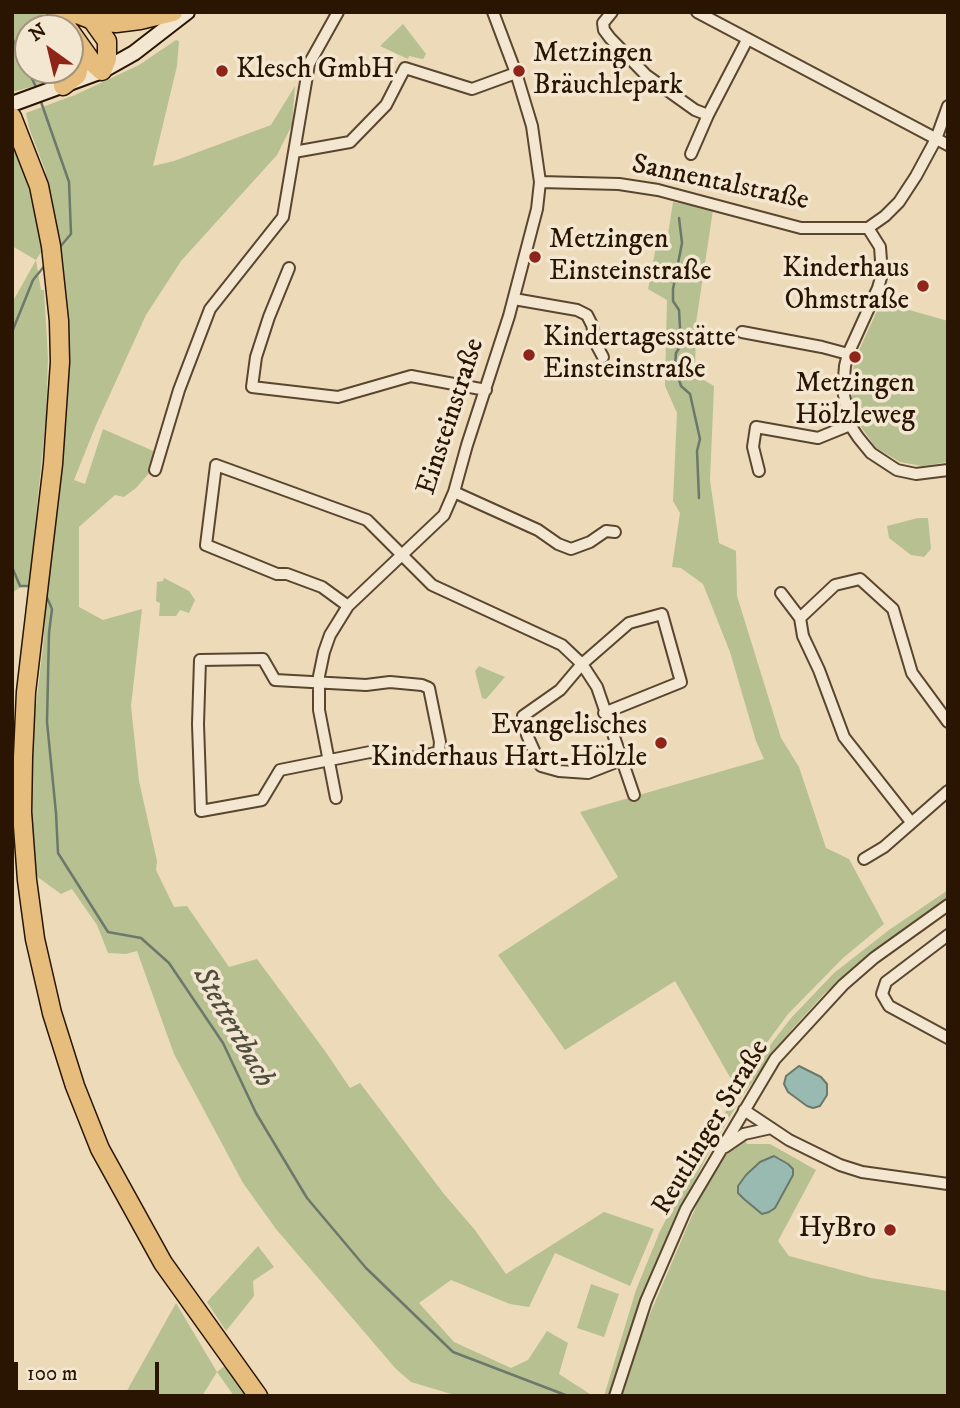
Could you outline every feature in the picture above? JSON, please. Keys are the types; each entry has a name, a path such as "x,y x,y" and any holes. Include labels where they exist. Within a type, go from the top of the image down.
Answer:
{"highway":[{"path":"72,12 92,20 116,23 173,12"},
{"path":"84,51 102,71 107,59 107,41 92,20"},
{"path":"12,117 38,186 51,246 60,362 53,464 26,692 22,812 35,939 52,1013 75,1086 100,1149 163,1263 256,1391"}],"main road":[{"path":"12,104 102,71 134,53 187,12"}],"street":[{"path":"155,470 179,390 210,309 283,217 309,64 338,12"},
{"name":"Einsteinstraße","path":"337,798 319,710 319,682 324,652 330,635 348,606 444,515 454,492 514,299 537,209 540,182 532,126 493,12"},
{"path":"612,12 603,23 610,38 646,75 695,110 708,116"},
{"path":"697,12 948,145"},
{"path":"691,154 747,40"},
{"path":"294,152 351,142 386,105 405,68 472,89 516,73"},
{"path":"948,106 936,139 899,202 868,228 880,247 882,274 848,354 844,390 850,425 872,453 897,470 916,474 948,470"},
{"name":"Sannentalstraße","path":"540,182 619,184 658,190 801,228 868,228"},
{"path":"289,268 268,317 256,357 252,387 338,397 411,376 486,390"},
{"path":"514,299 577,310 587,315 603,357"},
{"path":"743,332 848,354"},
{"path":"759,471 753,447 756,427 818,438 850,425"},
{"path":"348,606 322,587 287,574 277,575 206,545 216,465 367,520 432,585 562,645 582,664 597,687 634,795"},
{"path":"454,492 538,530 558,544 571,549 590,542 606,531 615,532"},
{"path":"800,618 835,585 860,579 893,609 912,673 948,722"},
{"path":"781,593 800,618 803,636 844,737 911,822"},
{"path":"604,713 681,682 662,614 629,623 582,664 560,690 523,716 527,734 541,766 559,771 588,773 621,760"},
{"path":"263,659 275,680 319,682 366,685 390,682 429,688 440,742 439,752 414,758 370,751 279,770 262,800 201,811 198,738 200,660 263,659"},
{"path":"864,859 884,846 948,792"},
{"name":"Reutlinger Straße","path":"615,1396 646,1301 686,1209 775,1059 843,985 874,958 948,905"},
{"path":"948,935 886,982 882,994 888,1006 948,1038"},
{"path":"744,1110 800,1146 840,1165 862,1172 948,1184"},
{"path":"718,1153 744,1134 771,1128"}],"green space":[{"path":"12,12 41,12 42,14 14,14 14,84 43,84 12,92"},
{"path":"403,24 426,54 423,59 409,56 408,59 380,46"},
{"path":"176,40 179,41 177,66 153,166 174,161 271,125 295,86 292,125 277,155 181,261 146,315 74,480 85,484 103,429 158,453 150,472 136,488 124,497 115,495 79,527 79,607 103,620 142,609 131,706 139,781 157,861 156,870 174,907 187,906 229,967 257,959 350,1088 360,1083 506,1274 604,1212 654,1229 630,1286 555,1253 529,1307 510,1304 451,1280 419,1303 454,1342 511,1368 528,1360 547,1331 568,1343 559,1374 593,1396 458,1396 411,1382 396,1369 276,1229 243,1183 174,1054 137,951 126,954 108,953 97,925 72,889 61,894 32,873 30,788 33,732 67,415 69,331 63,259 45,170 26,113 75,95 139,65"},
{"path":"12,139 27,181 43,249 36,260 12,246"},
{"path":"673,202 713,210 696,323 695,375 714,386 710,480 719,543 736,551 737,596 781,738 799,767 826,848 849,859 884,924 843,958 788,1014 735,1086 675,981 565,1050 498,955 618,877 580,812 764,759 756,741 730,652 703,584 681,568 672,567 680,513 673,501 677,413 665,386 667,300 648,289 657,241 667,241"},
{"path":"36,260 41,290 44,290 48,358 46,418 29,585 24,585 12,593 12,303"},
{"path":"881,302 948,321 948,462 922,466 900,462 876,448 857,421 852,406 852,374 856,357"},
{"path":"928,518 931,549 924,557 911,555 889,538 887,526"},
{"path":"164,578 189,591 195,600 189,613 180,610 176,616 159,616 160,603 156,601 157,582 163,581"},
{"path":"479,666 505,677 486,699 482,698 475,671"},
{"path":"948,890 948,900 893,937 824,994 793,1028 740,1099 741,1088 774,1040 834,973 889,930"},
{"path":"737,1093 738,1103 709,1152 668,1234 608,1396 604,1396 636,1290 660,1231 704,1147"},
{"path":"744,1139 747,1144 770,1144 816,1170 778,1241 789,1256 871,1278 948,1291 948,1396 622,1396 646,1323 709,1176 730,1150"},
{"path":"258,1246 274,1267 253,1281 254,1296 226,1331 207,1302"},
{"path":"591,1284 619,1294 604,1337 577,1328"},
{"path":"176,1303 217,1372 202,1396 124,1396"},
{"path":"226,1365 249,1396 234,1396 217,1372"}],"water":[{"path":"799,1066 821,1077 827,1084 827,1095 820,1106 807,1106 788,1092 784,1084 786,1076"},
{"path":"774,1156 793,1169 793,1175 775,1208 762,1214 738,1193 738,1186 760,1162"}],"waterway":[{"path":"12,38 37,89"},
{"path":"40,99 69,182 71,234 59,248"},
{"path":"679,218 682,243 673,301 679,310 681,345 676,353 675,367 681,386 690,394 700,439 697,451 699,498"},
{"path":"12,332 33,280 46,264"},
{"name":"Stettertbach","path":"12,567 20,586 31,586"},
{"name":"Stettertbach","path":"45,593 52,609 47,722 58,853 108,932 141,938 169,963 223,1043 256,1113 307,1198 366,1268 453,1352 568,1396"}],"place":[{"name":"Klesch GmbH","path":"222,71"},
{"name":"Metzingen Bräuchlepark","path":"519,71"},
{"name":"Metzingen Einsteinstraße","path":"535,257"},
{"name":"Kinderhaus Ohmstraße","path":"923,286"},
{"name":"Kindertagesstätte Einsteinstraße","path":"529,355"},
{"name":"Metzingen Hölzleweg","path":"855,357"},
{"name":"Evangelisches Kinderhaus Hart-Hölzle","path":"661,743"},
{"name":"HyBro","path":"890,1230"}]}
